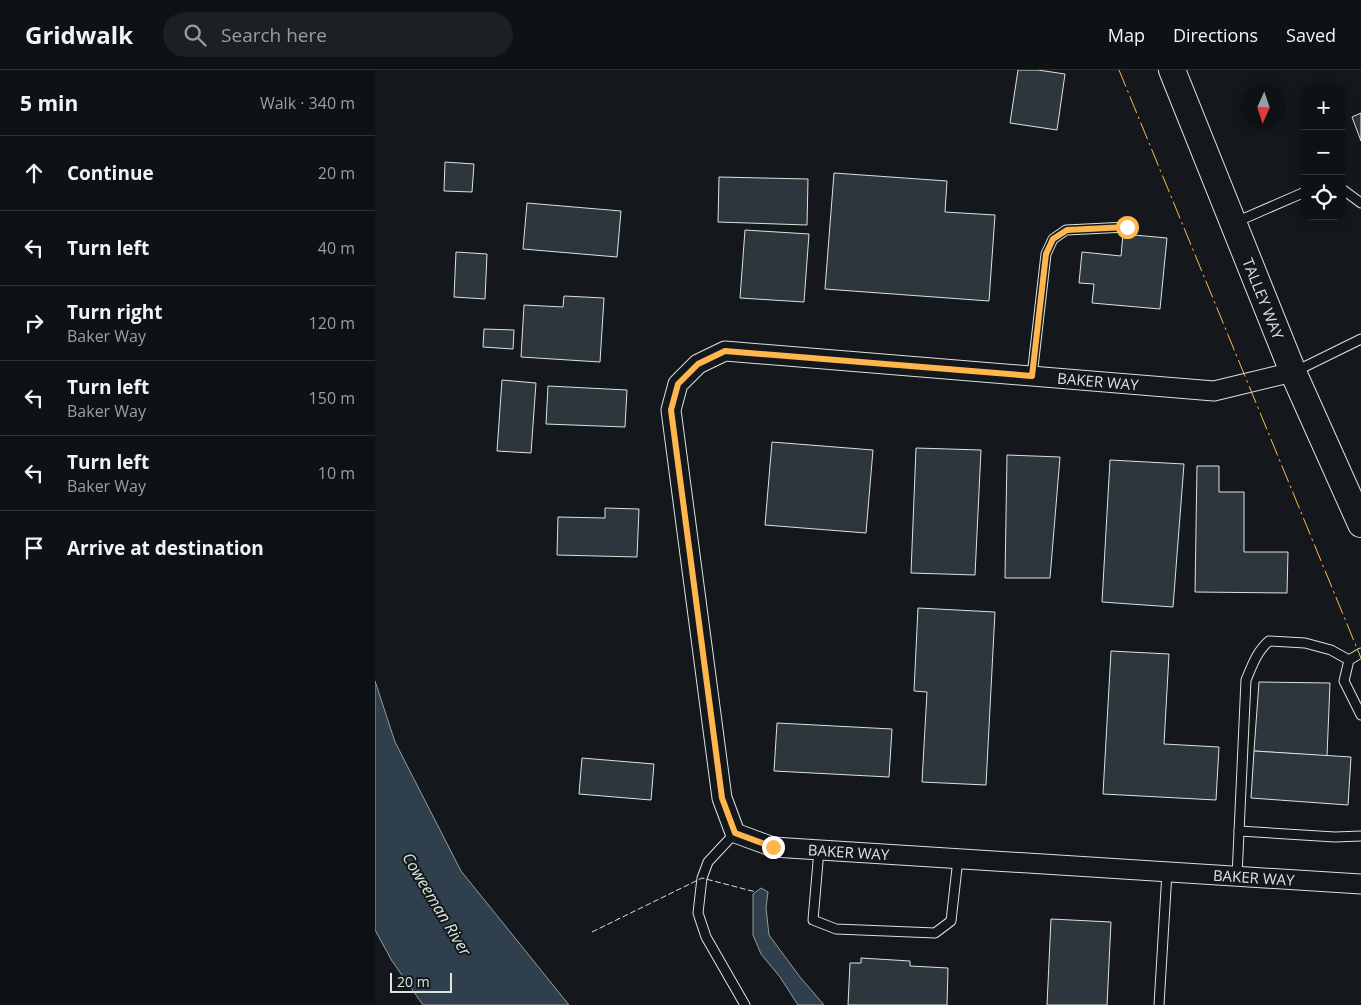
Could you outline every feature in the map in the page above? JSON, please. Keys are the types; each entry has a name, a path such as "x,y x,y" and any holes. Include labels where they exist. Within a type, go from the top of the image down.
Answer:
{"main road":[{"name":"TALLEY WAY","path":"1172,70 1293,372 1352,495 1361,524"}],"street":[{"name":"BAKER WAY","path":"1293,372 1214,391 725,351 698,364 678,384 671,410 722,798 735,833 773,847 1361,884"}],"lane":[{"path":"1346,192 1361,203"},
{"path":"1233,224 1301,194"},
{"path":"1032,376 1046,254 1053,239 1067,230 1127,227"},
{"path":"1293,372 1361,339"},
{"path":"1237,876 1245,680 1263,646 1269,641 1305,643 1331,650 1349,660"},
{"path":"1361,652 1349,660 1344,681 1361,715"},
{"path":"1239,830 1335,837 1361,836"},
{"path":"735,833 708,862 702,878 698,913 706,937 745,1005"},
{"path":"819,850 813,920 836,929 935,933 951,921 958,859"},
{"path":"1159,1005 1167,872"}],"water":[{"name":"Coweeman River","path":"375,681 395,742 461,871 569,1005 423,1005 392,961 375,930"},
{"path":"761,888 768,892 766,908 769,935 800,977 824,1005 798,1005 780,977 761,954 753,935 753,894"}],"building":[{"path":"1018,70 1038,70 1065,74 1057,130 1010,123"},
{"path":"1361,113 1361,141 1352,117"},
{"path":"445,162 474,164 472,192 444,191"},
{"path":"834,173 947,181 945,212 995,215 989,301 825,289"},
{"path":"719,177 808,179 807,225 718,222"},
{"path":"527,203 621,211 617,257 523,249"},
{"path":"745,230 809,234 804,302 740,298"},
{"path":"1123,234 1167,238 1160,309 1092,303 1094,284 1079,283 1082,252 1121,256"},
{"path":"456,252 487,254 485,299 454,297"},
{"path":"564,296 604,298 600,362 521,357 524,305 563,307"},
{"path":"484,329 514,330 513,349 483,347"},
{"path":"502,380 536,383 531,453 497,451"},
{"path":"548,386 627,390 625,427 546,424"},
{"path":"772,442 873,450 866,533 765,525"},
{"path":"916,448 981,450 975,575 911,573"},
{"path":"1007,455 1060,457 1050,578 1005,578"},
{"path":"1110,460 1184,464 1173,607 1102,602"},
{"path":"1197,466 1219,466 1219,492 1244,492 1244,552 1288,552 1287,593 1195,592"},
{"path":"605,508 639,509 637,557 557,555 558,517 605,518"},
{"path":"918,608 995,612 986,785 922,782 927,692 914,691"},
{"path":"1111,651 1169,654 1164,744 1219,747 1216,800 1103,794"},
{"path":"1259,682 1330,683 1327,756 1254,751"},
{"path":"777,723 892,729 889,777 774,771"},
{"path":"1254,751 1351,757 1348,805 1251,798"},
{"path":"582,758 654,764 651,800 579,794"},
{"path":"1051,919 1111,922 1107,1005 1047,1005"},
{"path":"861,958 910,961 910,966 948,968 947,1005 848,1005 850,963 861,963"}],"fence":[{"path":"592,932 702,878 756,892"}],"power":[{"path":"1119,70 1361,658"}],"route":[{"path":"773,847 735,833 722,798 671,410 678,384 698,364 725,351 1032,376 1043,272 1046,254 1053,239 1067,230 1127,227"}]}
